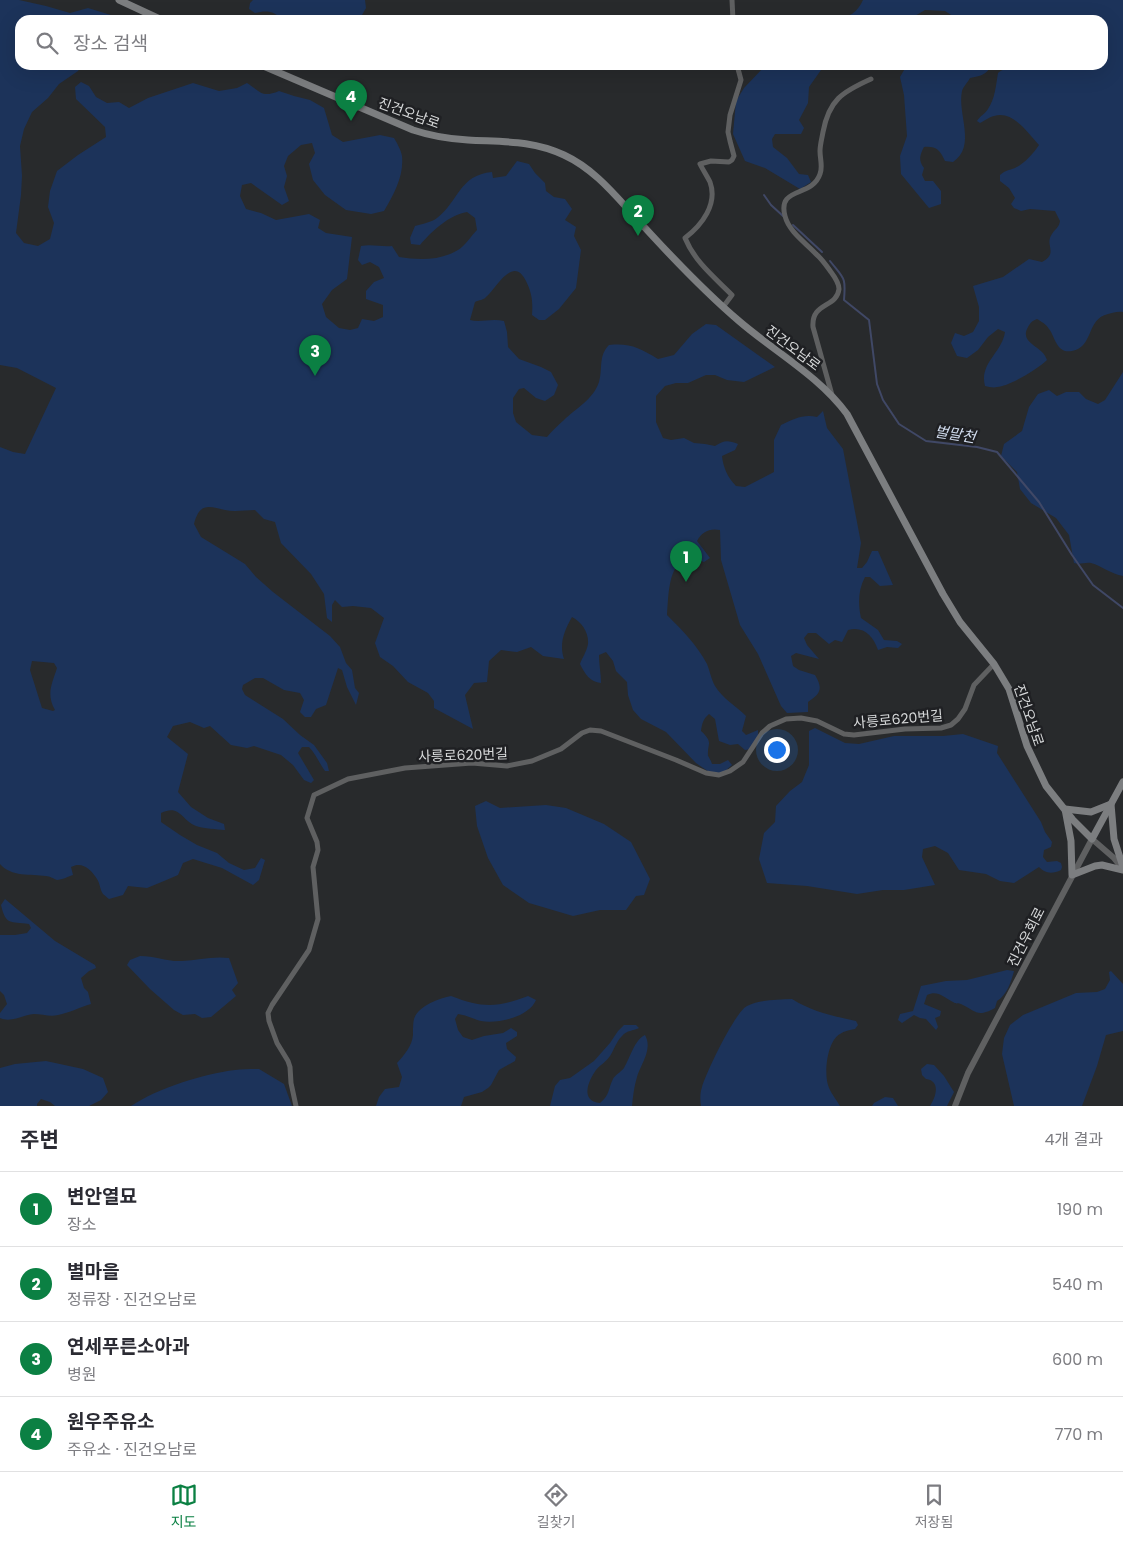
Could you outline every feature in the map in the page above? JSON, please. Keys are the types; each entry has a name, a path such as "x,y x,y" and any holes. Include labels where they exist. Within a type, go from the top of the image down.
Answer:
{"main road":[{"path":"119,0 151,15"},
{"name":"진건오남로","path":"273,70 395,123 426,134 468,140 522,142 545,147 566,155 603,182 662,246 723,307 832,396 847,414 947,601 964,628 994,664 1009,689 1037,771 1064,809 1092,839"},
{"name":"진건우회로","path":"1092,839 1123,782"},
{"path":"1111,804 1114,839 1123,868 1102,865 1094,866 1072,875 1072,841 1064,809 1091,812 1111,804"}],"street":[{"path":"732,0 733,15"},
{"path":"723,307 732,295 700,264 690,250 685,238 702,223 711,199 710,183 700,164 711,161 729,162 734,156 728,132 730,115 740,80 738,70"},
{"path":"832,396 812,327 812,321 816,312 837,295 838,284 836,278 824,262 792,230 785,217 784,209 790,195 813,186 820,174 821,142 825,121 833,104 844,92 871,80"},
{"name":"사릉로620번길","path":"296,1106 290,1067 277,1043 268,1013 309,950 318,919 313,866 318,850 317,842 306,818 314,795 348,779 405,768 472,763 507,766 532,761 561,749 582,732 590,730 601,731 706,773 719,775 730,771 743,762 762,733 770,726 786,719 801,718 817,721 844,734 854,735 905,729 941,728 951,725 958,719 965,708 974,685 994,664"},
{"name":"진건오남로","path":"1092,839 1123,868"},
{"name":"진건우회로","path":"955,1106 968,1072 1092,839"}],"shaded area":[{"path":"0,0 19,0 70,13 88,8 111,15 15,15 15,70 79,70 59,84 48,98 32,112 24,129 20,146 22,176 16,233 24,243 38,246 50,239 54,223 48,207 50,191 57,171 106,137 105,127 76,99 75,87 81,82 89,86 96,97 107,103 119,102 129,108 148,98 193,83 219,91 237,88 247,83 265,94 279,91 310,100 324,108 332,135 343,142 380,135 394,138 401,154 401,171 395,191 384,211 371,214 346,210 325,195 313,180 309,164 315,153 312,143 301,145 288,156 284,166 287,176 284,187 289,201 282,205 251,183 242,185 240,196 246,209 276,220 309,214 320,220 318,228 326,233 352,237 347,279 332,290 322,304 326,317 339,328 350,330 358,328 362,319 374,321 383,317 383,305 366,299 366,291 374,282 384,278 379,267 370,262 362,265 358,260 361,246 392,246 399,257 414,259 429,259 451,254 463,246 477,230 475,218 467,212 454,216 435,229 420,245 411,244 410,238 415,226 437,218 466,183 473,178 492,172 493,178 506,176 517,161 529,164 545,183 546,191 554,197 565,199 572,209 565,220 576,227 574,236 581,250 576,288 559,309 545,320 539,320 532,315 530,290 521,274 516,271 510,272 505,276 485,298 475,302 470,320 504,321 508,347 519,359 551,372 558,385 554,395 545,401 536,398 524,388 519,389 513,398 513,413 516,422 532,435 547,437 593,394 599,382 603,354 609,345 635,347 658,359 674,355 692,334 706,324 716,325 775,367 744,382 727,380 715,375 706,375 688,383 676,383 665,386 656,396 656,422 663,438 671,440 684,438 694,443 715,446 726,441 738,444 735,450 722,456 726,472 733,483 736,486 745,487 774,472 774,440 781,425 803,417 817,417 823,411 827,428 843,449 861,543 857,568 862,568 872,551 878,551 893,585 880,586 870,577 865,577 859,597 861,618 878,630 884,640 897,641 902,644 898,648 887,647 878,650 871,636 859,629 848,630 842,642 835,640 829,644 816,633 808,633 804,638 807,645 819,659 796,653 791,656 793,666 815,675 820,687 816,696 808,702 808,712 787,713 781,706 758,654 740,625 721,560 720,530 709,530 701,535 697,541 710,558 704,562 692,559 683,561 677,566 670,584 667,615 699,650 707,664 712,681 718,690 746,716 742,731 746,735 758,730 758,738 751,749 745,750 738,744 730,745 719,741 715,719 709,714 705,718 701,731 709,741 708,756 712,764 720,764 728,760 732,765 724,772 718,774 709,772 696,763 666,732 641,719 633,710 628,695 627,682 616,671 613,661 606,652 599,655 601,683 588,677 580,664 587,647 586,632 582,625 572,617 563,638 564,659 543,656 531,647 517,652 501,650 489,661 487,682 474,683 465,695 473,729 434,708 434,701 428,693 408,682 393,666 380,657 375,643 384,618 371,608 342,607 335,600 332,605 332,622 327,618 324,594 311,574 281,543 275,522 264,519 255,510 235,511 205,508 197,515 194,524 201,537 245,564 273,592 330,636 340,647 346,663 352,670 355,688 359,693 356,705 347,687 342,670 338,668 326,705 316,709 311,717 305,717 300,712 304,700 300,693 284,690 263,678 255,678 243,685 242,689 245,695 283,719 314,745 327,763 329,771 325,771 309,747 302,747 298,753 314,780 311,783 304,780 293,765 281,755 254,746 247,748 231,745 210,726 204,728 190,722 173,726 167,737 188,754 178,792 191,807 208,818 224,824 225,830 196,826 172,810 161,813 161,822 197,845 217,853 229,863 244,870 255,868 261,858 265,860 259,880 253,885 222,868 193,859 183,863 178,875 147,888 128,886 123,895 109,899 103,894 95,875 86,867 79,865 71,867 73,875 59,880 47,876 15,873 0,864 0,447 25,454 56,388 17,368 0,365","holes":["32,661 54,663 57,668 50,694 55,710 53,711 42,708 30,670"]},
{"path":"253,0 365,0 366,8 362,15 277,15 267,12 255,13 249,9 250,3"},
{"path":"863,0 1123,0 1123,312 1108,314 1096,321 1084,344 1079,348 1072,351 1062,350 1048,327 1037,319 1028,327 1026,336 1044,354 1047,360 1031,372 1009,384 991,387 985,386 985,371 1000,346 1005,332 998,329 988,337 978,350 967,358 957,356 951,343 955,333 964,336 973,332 979,321 979,307 973,286 1003,277 1029,259 1042,262 1047,259 1051,252 1050,238 1060,221 1055,211 1030,209 1021,211 1014,208 1011,204 1015,198 1009,188 1000,181 1000,175 1022,164 1039,145 1025,129 1008,116 994,116 980,123 977,121 987,111 992,101 998,73 1002,70 1108,70 1108,15 951,15 945,11 925,10 916,15 850,15 858,8"},
{"path":"761,70 821,70 809,87 808,103 799,120 804,128 801,134 775,134 772,139 773,147 787,158 799,174 808,175 811,182 800,189 765,168 745,161 733,134 736,101 744,88"},
{"path":"904,70 987,70 980,76 970,78 962,91 961,100 965,139 960,155 953,162 945,161 935,148 924,147 920,158 924,168 922,175 925,181 933,181 941,191 941,204 929,208 901,174 900,156 907,136 904,95 900,77"},
{"path":"1123,372 1123,576 1114,574 1091,563 1074,563 1069,535 1056,518 1031,503 1020,489 1017,472 1001,456 1004,444 1022,431 1029,407 1038,394 1049,390 1057,396 1066,392 1079,392 1086,399 1098,404 1105,400"},
{"path":"815,728 845,743 859,744 894,736 963,734 998,746 997,753 1052,842 1051,847 1044,850 1043,857 1047,862 1057,861 1061,863 1061,870 1049,873 1039,867 1014,883 1000,881 986,874 959,870 948,853 935,846 923,849 922,857 935,885 857,894 807,886 767,883 759,859 764,833 775,822 776,806 790,791 802,782 809,765 809,731"},
{"path":"486,801 500,808 546,805 566,808 604,824 631,842 650,879 644,895 636,896 626,910 600,910 573,916 529,903 503,885 488,858 477,826 475,806"},
{"path":"5,899 55,941 95,965 96,968 81,978 84,988 88,992 91,1004 55,1016 34,1014 13,1019 0,1018 0,1013 7,1004 4,995 0,991 0,935 27,933 31,928 29,924 13,922 7,919 1,905"},
{"path":"140,956 177,961 229,958 238,983 232,990 236,996 211,1017 202,1018 195,1014 183,1015 174,1010 150,989 127,965 130,960"},
{"path":"1007,970 1014,971 1008,988 997,1001 995,1008 989,1011 980,1013 934,993 927,995 924,1004 941,1011 940,1016 935,1018 938,1027 936,1030 926,1019 914,1015 902,1023 898,1020 900,1014 913,1011 921,986 946,981 967,980"},
{"path":"1111,971 1123,984 1123,1031 1106,1035 1082,1106 1014,1106 1002,1054 1004,1038 1010,1025 1023,1015 1076,993 1097,992 1105,989 1110,980 1109,972"},
{"path":"451,996 472,1003 490,1005 507,1003 528,996 536,1000 527,1011 504,1020 488,1022 458,1014 455,1019 458,1030 463,1037 472,1040 503,1033 511,1028 517,1032 517,1036 506,1043 507,1049 516,1057 515,1061 499,1070 488,1088 482,1092 464,1097 461,1106 376,1106 379,1097 385,1089 399,1087 402,1077 397,1063 410,1046 416,1014 430,1003"},
{"path":"792,999 815,1010 856,1021 858,1025 855,1029 840,1034 829,1050 827,1080 840,1106 701,1106 701,1089 709,1069 735,1019 747,1006 758,1002"},
{"path":"624,1025 636,1025 639,1028 626,1033 620,1038 607,1060 593,1074 588,1085 588,1095 590,1099 600,1103 603,1100 614,1078 624,1068 638,1040 645,1035 648,1046 636,1081 632,1106 550,1106 555,1086 560,1080 570,1078 594,1061"},
{"path":"46,1061 83,1069 103,1078 108,1092 101,1100 89,1106 55,1106 41,1099 37,1106 0,1106 0,1068 15,1064"},
{"path":"927,1064 934,1065 954,1092 947,1106 930,1106 936,1090 934,1083 922,1075 921,1069"},
{"path":"259,1069 284,1084 292,1106 131,1106 154,1093 195,1078 235,1070"},
{"path":"885,1097 893,1098 898,1106 872,1106 874,1103"}],"waterway":[{"name":"벌말천","path":"764,195 771,205 783,216"},
{"name":"벌말천","path":"793,225 822,252"},
{"name":"벌말천","path":"830,261 843,278 845,286 844,300 869,320 877,384 883,400 899,424 926,441 977,447 997,452 1039,502 1093,585 1123,608"}],"place":[{"name":"원우주유소","path":"351,121"},
{"name":"별마을","path":"638,236"},
{"name":"연세푸른소아과","path":"315,376"},
{"name":"변안열묘","path":"686,582"}]}
